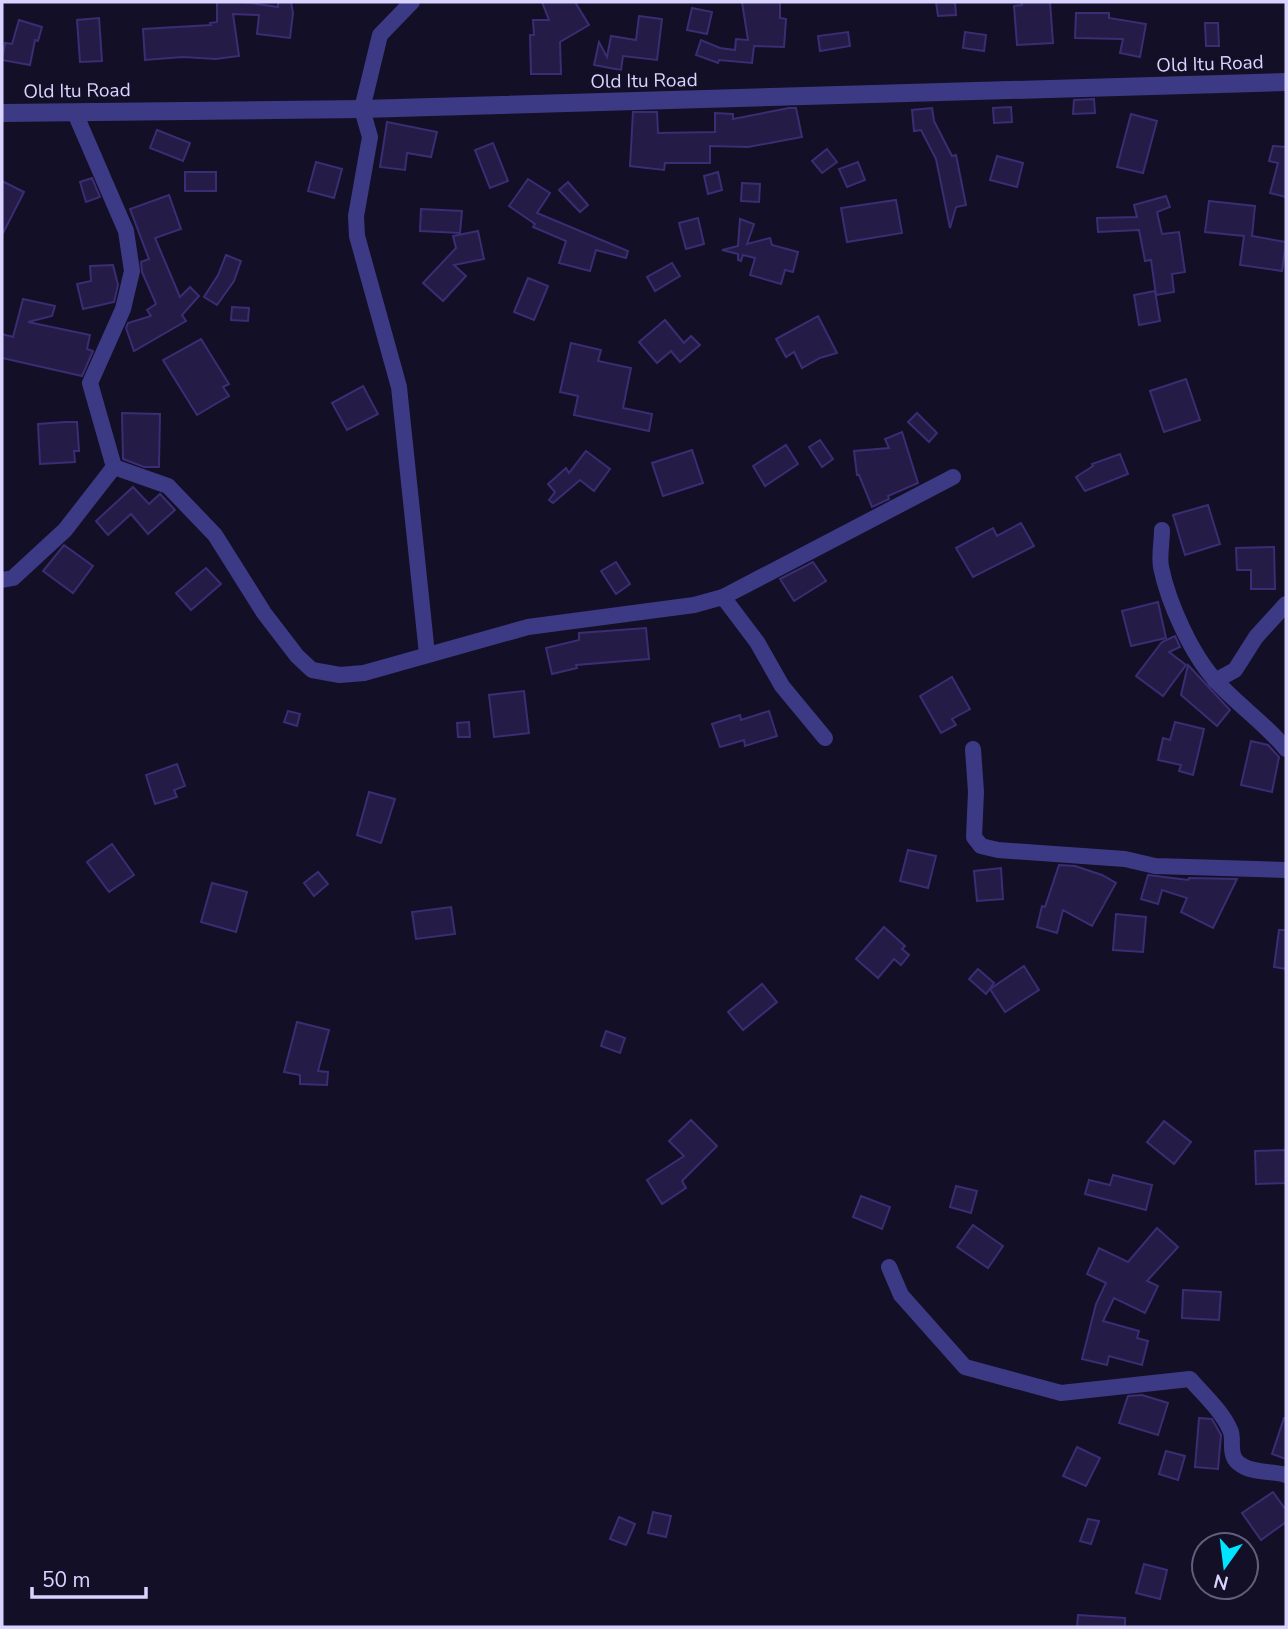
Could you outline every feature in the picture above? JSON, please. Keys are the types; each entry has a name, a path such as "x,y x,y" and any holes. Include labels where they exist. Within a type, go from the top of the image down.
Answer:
{"street":[{"path":"412,2 380,35 362,109 370,137 356,216 356,236 399,387 427,654"},
{"name":"Old Itu Road","path":"2,113 362,109 1286,82"},
{"path":"75,113 126,231 132,271 123,309 90,383 114,467"},
{"path":"114,467 168,486 215,535 264,613 297,656 312,670 340,675 364,673 528,627 694,605 723,597 953,477"},
{"path":"2,580 13,578 65,530 114,467"},
{"path":"1162,530 1161,564 1170,598 1189,642 1215,681 1286,749"},
{"path":"723,597 757,642 782,685 824,738"},
{"path":"1215,681 1235,670 1256,637 1286,604"},
{"path":"973,749 976,792 974,837 981,846 998,850 1125,859 1155,866 1286,870"},
{"path":"889,1267 901,1295 965,1367 1061,1393 1190,1379 1224,1419 1232,1435 1230,1448 1236,1460 1243,1466 1286,1475"}],"building":[{"path":"217,2 243,2 278,7 278,2 291,2 293,13 290,38 257,34 259,15 233,14 239,56 145,60 143,29 211,25 210,23 217,22"},
{"path":"542,2 575,2 589,25 560,42 561,74 531,74 530,35 534,35 533,20 549,20"},
{"path":"742,2 780,2 780,18 786,19 784,47 754,46 752,63 719,60 718,63 696,55 701,40 720,48 735,50 736,39 748,40"},
{"path":"936,2 955,2 956,15 938,16"},
{"path":"1022,2 1050,2 1053,43 1017,45 1014,6 1022,5"},
{"path":"692,8 712,12 707,34 687,30"},
{"path":"1076,13 1109,13 1109,18 1146,24 1140,57 1120,53 1123,39 1075,38"},
{"path":"639,16 662,19 657,60 623,56 621,70 594,65 599,42 607,57 611,36 636,40"},
{"path":"99,18 102,61 80,62 77,20"},
{"path":"19,20 42,27 38,41 35,40 30,65 2,60 5,43 12,44"},
{"path":"1205,23 1218,23 1219,46 1206,46"},
{"path":"848,32 850,46 820,51 818,36"},
{"path":"965,32 986,35 984,51 963,48"},
{"path":"1094,99 1095,113 1073,114 1074,100"},
{"path":"1011,107 1012,122 994,123 993,108"},
{"path":"796,108 802,137 748,147 710,146 710,163 665,163 664,170 630,166 633,112 657,112 658,133 715,132 715,113 733,114 733,119"},
{"path":"932,108 934,121 952,156 956,155 966,205 956,207 950,228 936,159 921,130 914,131 912,110"},
{"path":"1131,114 1157,121 1143,173 1117,167"},
{"path":"387,122 437,132 431,157 407,153 405,170 380,167"},
{"path":"157,130 190,143 183,161 150,148"},
{"path":"493,143 508,181 490,188 475,150"},
{"path":"1273,146 1286,147 1286,197 1270,193 1278,163 1269,161"},
{"path":"827,149 837,162 822,173 812,161"},
{"path":"997,156 1023,163 1017,187 990,180"},
{"path":"316,162 342,169 334,198 308,191"},
{"path":"858,162 865,180 847,187 839,169"},
{"path":"185,172 216,172 216,191 185,191"},
{"path":"718,172 722,190 708,194 704,176"},
{"path":"92,178 100,197 86,202 80,182"},
{"path":"528,179 550,193 537,213 628,251 626,258 596,250 590,271 559,263 566,241 533,227 535,224 509,206"},
{"path":"2,181 24,192 2,235"},
{"path":"568,182 588,205 580,212 559,190"},
{"path":"742,183 760,184 759,202 741,201"},
{"path":"169,195 181,229 155,238 180,297 190,287 199,296 182,315 186,321 134,351 126,328 128,323 151,316 147,310 156,304 142,272 141,262 149,259 130,209"},
{"path":"1166,196 1170,207 1157,212 1162,234 1179,232 1185,272 1172,274 1174,292 1156,295 1151,260 1145,261 1139,230 1098,232 1097,218 1137,217 1134,205"},
{"path":"896,200 902,233 847,242 841,208"},
{"path":"1209,201 1255,206 1252,236 1286,242 1282,271 1240,265 1244,236 1205,232"},
{"path":"421,209 462,211 460,233 420,231"},
{"path":"698,218 704,244 686,249 679,223"},
{"path":"740,219 754,224 747,244 770,238 772,245 798,252 793,272 785,270 781,284 750,275 755,258 743,255 741,261 738,260 738,254 722,250 738,246"},
{"path":"478,231 484,259 454,265 466,276 443,301 423,283 456,248 453,236"},
{"path":"226,255 241,261 234,281 217,305 204,297 218,275"},
{"path":"672,263 680,276 655,291 647,277"},
{"path":"113,265 118,285 114,302 83,309 77,284 91,281 90,266"},
{"path":"528,278 548,286 534,320 514,312"},
{"path":"1155,291 1160,321 1139,325 1134,295"},
{"path":"23,299 55,306 52,316 28,322 90,335 87,349 93,351 82,376 2,358 2,334 13,337"},
{"path":"232,307 249,308 248,321 231,320"},
{"path":"818,316 837,353 820,358 802,368 794,352 786,357 776,339"},
{"path":"665,320 684,343 691,336 700,345 680,362 671,351 657,363 639,342"},
{"path":"201,339 229,384 223,387 229,396 197,415 163,360"},
{"path":"571,343 601,350 598,361 631,368 623,408 652,414 649,431 574,415 578,396 560,392"},
{"path":"1186,379 1200,420 1164,432 1150,391"},
{"path":"363,386 378,414 347,430 332,403"},
{"path":"122,413 160,414 159,467 144,467 123,459"},
{"path":"917,413 937,433 929,442 908,422"},
{"path":"77,422 79,451 74,451 75,462 40,464 38,424"},
{"path":"902,432 918,483 888,496 889,499 872,507 857,475 854,451 889,448 885,439"},
{"path":"820,440 833,459 822,467 809,447"},
{"path":"786,445 798,464 765,486 753,466"},
{"path":"692,450 703,483 663,496 652,463"},
{"path":"586,451 610,469 594,491 580,480 553,503 549,500 555,492 548,484 566,468 569,473"},
{"path":"1120,454 1128,474 1085,491 1076,477 1093,466 1092,464"},
{"path":"133,487 149,504 160,494 175,510 148,534 131,514 108,535 96,521"},
{"path":"1208,505 1220,544 1185,555 1173,515"},
{"path":"1021,523 1034,546 973,577 956,548 993,528 997,536"},
{"path":"64,545 93,566 73,593 43,571"},
{"path":"1274,547 1275,589 1251,589 1251,570 1237,570 1236,548"},
{"path":"616,562 630,584 616,594 601,571"},
{"path":"813,562 826,581 794,601 780,579"},
{"path":"206,568 221,584 191,610 176,593"},
{"path":"1158,602 1166,638 1131,646 1122,611"},
{"path":"646,628 649,659 576,665 577,668 552,674 546,648 579,640 579,633"},
{"path":"1175,636 1180,647 1169,652 1186,665 1163,696 1136,676 1162,642"},
{"path":"1188,665 1230,710 1217,726 1181,695"},
{"path":"952,677 970,709 952,719 956,725 941,733 920,696"},
{"path":"524,691 529,733 494,737 489,695"},
{"path":"288,711 300,714 297,726 284,722"},
{"path":"769,711 777,736 745,746 744,740 720,747 712,724 740,715 741,720"},
{"path":"469,722 470,737 458,737 457,723"},
{"path":"1175,722 1204,729 1193,775 1179,771 1181,765 1158,760 1163,738 1170,740"},
{"path":"1251,741 1268,745 1279,757 1272,792 1241,785"},
{"path":"177,764 185,786 174,790 177,797 155,804 146,775"},
{"path":"369,792 395,799 381,843 357,835"},
{"path":"112,844 134,875 109,892 87,862"},
{"path":"908,850 936,856 928,888 900,881"},
{"path":"1059,865 1075,866 1116,883 1092,926 1063,910 1057,933 1037,927 1042,906 1045,907"},
{"path":"1001,868 1003,899 977,901 974,871"},
{"path":"318,872 328,884 314,896 304,883"},
{"path":"1148,875 1188,880 1237,879 1213,928 1181,912 1187,898 1162,890 1158,904 1141,899"},
{"path":"212,883 247,892 236,932 201,922"},
{"path":"451,907 455,934 416,939 412,912"},
{"path":"1116,914 1146,917 1143,952 1113,950"},
{"path":"884,927 905,946 902,949 909,955 901,965 894,959 878,978 856,959"},
{"path":"1279,930 1286,930 1286,969 1274,967"},
{"path":"1024,966 1039,990 1005,1012 990,989"},
{"path":"978,969 994,983 986,994 969,979"},
{"path":"762,984 777,1002 743,1030 728,1012"},
{"path":"297,1022 329,1030 318,1071 328,1072 327,1085 300,1084 300,1075 284,1072"},
{"path":"606,1031 625,1038 620,1053 601,1046"},
{"path":"691,1120 717,1146 682,1181 686,1188 662,1204 647,1180 684,1156 669,1141"},
{"path":"1164,1121 1191,1142 1174,1164 1147,1142"},
{"path":"1286,1150 1286,1183 1256,1184 1255,1151"},
{"path":"1113,1175 1152,1185 1146,1210 1085,1194 1089,1180 1110,1185"},
{"path":"956,1186 977,1191 971,1213 950,1207"},
{"path":"861,1196 890,1207 882,1229 853,1217"},
{"path":"973,1225 1003,1246 988,1268 957,1247"},
{"path":"1157,1228 1178,1247 1147,1281 1158,1286 1145,1313 1114,1298 1103,1321 1139,1331 1137,1338 1148,1341 1142,1365 1109,1356 1107,1365 1082,1359 1096,1304 1106,1283 1087,1274 1099,1248 1128,1262"},
{"path":"1183,1290 1221,1292 1219,1320 1182,1318"},
{"path":"1142,1395 1168,1403 1158,1435 1119,1423 1128,1396"},
{"path":"1199,1418 1212,1419 1221,1435 1218,1469 1195,1467"},
{"path":"1286,1418 1286,1459 1272,1454"},
{"path":"1077,1447 1100,1458 1086,1486 1063,1476"},
{"path":"1166,1451 1185,1456 1178,1480 1159,1474"},
{"path":"1273,1492 1286,1510 1286,1522 1261,1540 1260,1531 1255,1531 1242,1513"},
{"path":"653,1512 671,1516 666,1537 648,1533"},
{"path":"619,1517 635,1524 626,1545 610,1539"},
{"path":"1088,1519 1099,1521 1091,1544 1080,1541"},
{"path":"1144,1564 1167,1570 1160,1599 1136,1593"},
{"path":"1078,1615 1125,1618 1125,1627 1077,1627"}]}
